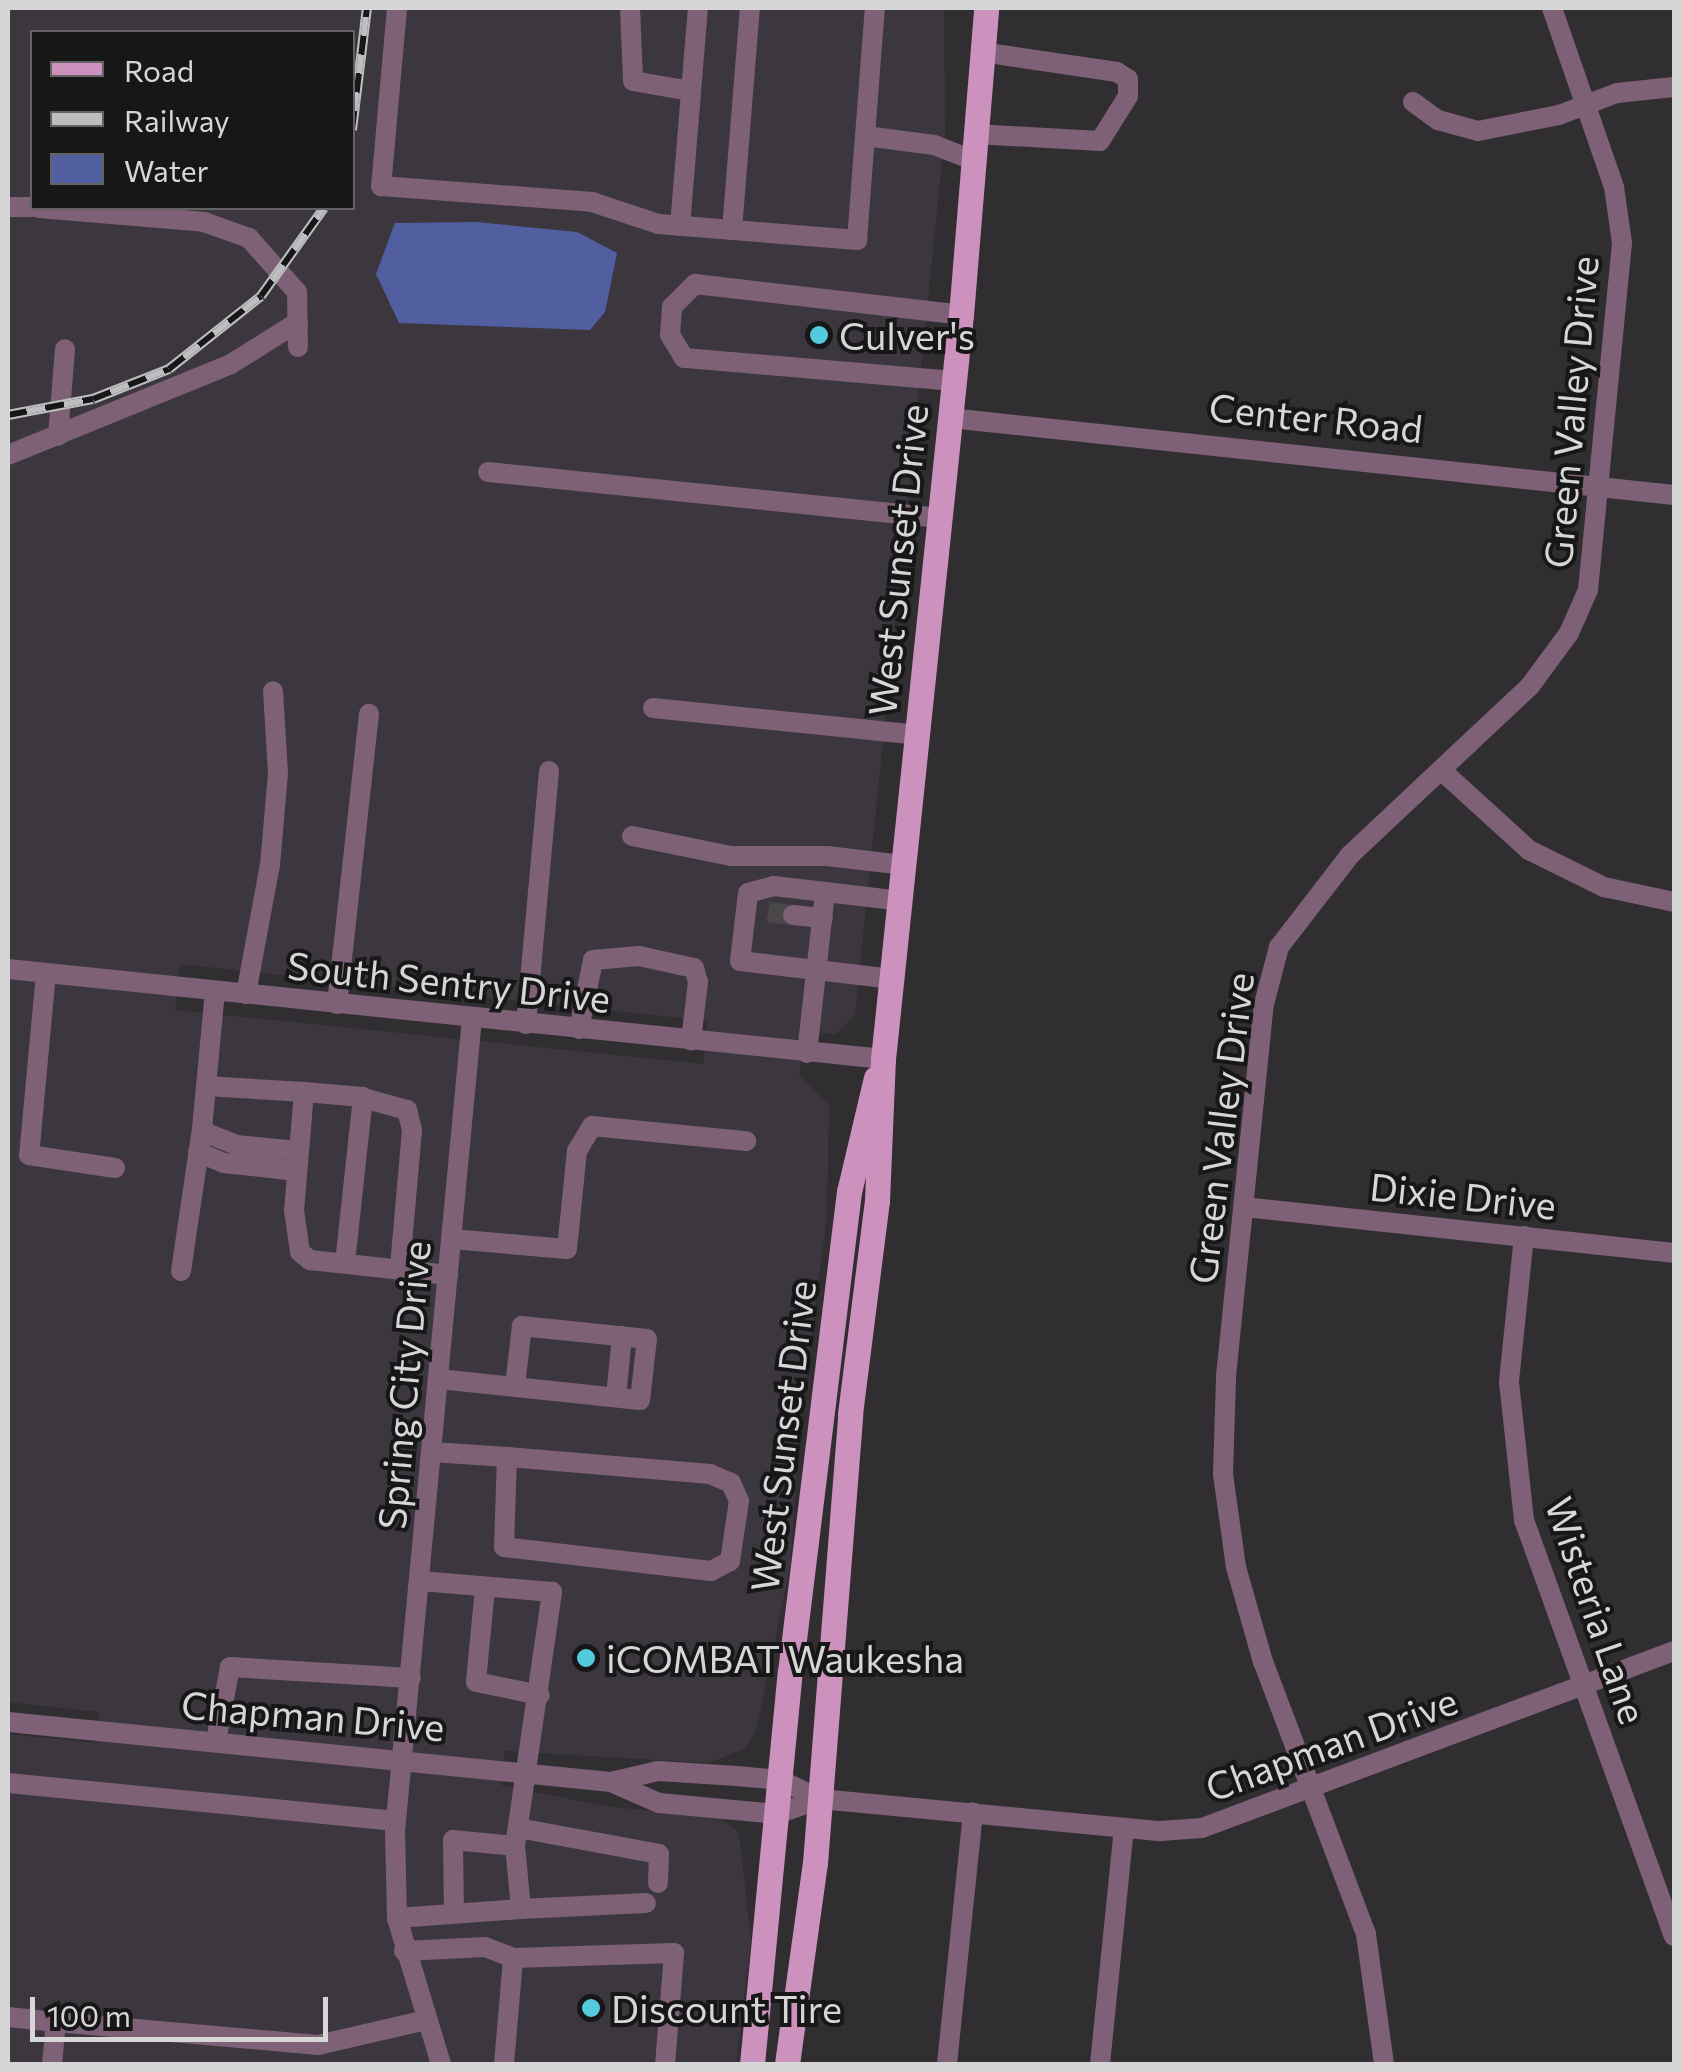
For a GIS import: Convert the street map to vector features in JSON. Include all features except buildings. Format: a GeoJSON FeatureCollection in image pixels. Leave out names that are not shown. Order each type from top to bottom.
{"type":"FeatureCollection","features":[{"type":"Feature","properties":{"kind":"main road","name":"West Sunset Drive"},"geometry":{"type":"LineString","coordinates":[[787,2064],[820,1799],[850,1414],[877,1201],[883,1060],[961,315],[986,8]]}},
{"type":"Feature","properties":{"kind":"main road","name":"West Sunset Drive"},"geometry":{"type":"LineString","coordinates":[[752,2064],[776,1814],[849,1192],[883,1060]]}},
{"type":"Feature","properties":{"kind":"street"},"geometry":{"type":"LineString","coordinates":[[397,8],[381,186],[592,202],[680,226],[856,240],[875,8]]}},
{"type":"Feature","properties":{"kind":"street"},"geometry":{"type":"LineString","coordinates":[[630,8],[632,81],[691,92]]}},
{"type":"Feature","properties":{"kind":"street"},"geometry":{"type":"LineString","coordinates":[[680,226],[698,8]]}},
{"type":"Feature","properties":{"kind":"street"},"geometry":{"type":"LineString","coordinates":[[732,230],[750,8]]}},
{"type":"Feature","properties":{"kind":"street","name":"Green Valley Drive"},"geometry":{"type":"LineString","coordinates":[[1384,2064],[1366,1934],[1249,1619],[1228,1524],[1223,1419],[1264,1004],[1279,947],[1320,887],[1530,686],[1570,633],[1588,590],[1622,242],[1614,187],[1552,8]]}},
{"type":"Feature","properties":{"kind":"street"},"geometry":{"type":"LineString","coordinates":[[865,136],[974,147],[1100,141],[1128,96],[1128,79],[1117,72],[982,52]]}},
{"type":"Feature","properties":{"kind":"street"},"geometry":{"type":"LineString","coordinates":[[1413,102],[1438,120],[1478,131],[1617,93],[1674,87]]}},
{"type":"Feature","properties":{"kind":"street"},"geometry":{"type":"LineString","coordinates":[[62,210],[232,230],[283,271],[297,292],[298,348]]}},
{"type":"Feature","properties":{"kind":"street"},"geometry":{"type":"LineString","coordinates":[[954,381],[684,358],[670,335],[672,307],[695,284],[961,315]]}},
{"type":"Feature","properties":{"kind":"street"},"geometry":{"type":"LineString","coordinates":[[8,455],[231,364],[298,322]]}},
{"type":"Feature","properties":{"kind":"street"},"geometry":{"type":"LineString","coordinates":[[58,436],[65,349]]}},
{"type":"Feature","properties":{"kind":"street","name":"Center Road"},"geometry":{"type":"LineString","coordinates":[[950,418],[1674,496]]}},
{"type":"Feature","properties":{"kind":"street"},"geometry":{"type":"LineString","coordinates":[[488,472],[938,518]]}},
{"type":"Feature","properties":{"kind":"street"},"geometry":{"type":"LineString","coordinates":[[246,994],[270,865],[278,774],[273,691]]}},
{"type":"Feature","properties":{"kind":"street"},"geometry":{"type":"LineString","coordinates":[[654,708],[917,735]]}},
{"type":"Feature","properties":{"kind":"street"},"geometry":{"type":"LineString","coordinates":[[337,1004],[368,714]]}},
{"type":"Feature","properties":{"kind":"street"},"geometry":{"type":"LineString","coordinates":[[1441,770],[1529,850],[1604,887],[1674,902]]}},
{"type":"Feature","properties":{"kind":"street"},"geometry":{"type":"LineString","coordinates":[[526,1024],[549,771]]}},
{"type":"Feature","properties":{"kind":"street"},"geometry":{"type":"LineString","coordinates":[[632,836],[731,856],[827,856],[904,865]]}},
{"type":"Feature","properties":{"kind":"street"},"geometry":{"type":"LineString","coordinates":[[893,979],[740,961],[748,894],[774,886],[900,901]]}},
{"type":"Feature","properties":{"kind":"street"},"geometry":{"type":"LineString","coordinates":[[806,1053],[825,892]]}},
{"type":"Feature","properties":{"kind":"street"},"geometry":{"type":"LineString","coordinates":[[746,910],[768,912]]}},
{"type":"Feature","properties":{"kind":"street"},"geometry":{"type":"LineString","coordinates":[[794,915],[823,918]]}},
{"type":"Feature","properties":{"kind":"street"},"geometry":{"type":"LineString","coordinates":[[579,1030],[593,960],[639,956],[694,968],[698,982],[691,1041]]}},
{"type":"Feature","properties":{"kind":"street","name":"South Sentry Drive"},"geometry":{"type":"LineString","coordinates":[[8,969],[883,1060]]}},
{"type":"Feature","properties":{"kind":"street"},"geometry":{"type":"LineString","coordinates":[[46,973],[29,1155],[115,1168]]}},
{"type":"Feature","properties":{"kind":"street"},"geometry":{"type":"LineString","coordinates":[[181,1271],[202,1128],[215,991]]}},
{"type":"Feature","properties":{"kind":"street","name":"Spring City Drive"},"geometry":{"type":"LineString","coordinates":[[441,2064],[397,1918],[396,1820],[472,1018]]}},
{"type":"Feature","properties":{"kind":"street"},"geometry":{"type":"LineString","coordinates":[[206,1086],[363,1098],[407,1110],[412,1130],[400,1268]]}},
{"type":"Feature","properties":{"kind":"street"},"geometry":{"type":"LineString","coordinates":[[304,1092],[298,1161],[300,1252],[310,1260],[448,1275]]}},
{"type":"Feature","properties":{"kind":"street"},"geometry":{"type":"LineString","coordinates":[[345,1263],[363,1098]]}},
{"type":"Feature","properties":{"kind":"street"},"geometry":{"type":"LineString","coordinates":[[452,1240],[567,1249],[576,1151],[592,1126],[746,1140]]}},
{"type":"Feature","properties":{"kind":"street"},"geometry":{"type":"LineString","coordinates":[[202,1128],[236,1145],[298,1161]]}},
{"type":"Feature","properties":{"kind":"street"},"geometry":{"type":"LineString","coordinates":[[198,1152],[224,1163],[298,1161]]}},
{"type":"Feature","properties":{"kind":"street","name":"Dixie Drive"},"geometry":{"type":"LineString","coordinates":[[1244,1207],[1674,1253]]}},
{"type":"Feature","properties":{"kind":"street","name":"Wisteria Lane"},"geometry":{"type":"LineString","coordinates":[[1524,1236],[1509,1382],[1514,1469],[1538,1564],[1674,1936]]}},
{"type":"Feature","properties":{"kind":"street"},"geometry":{"type":"LineString","coordinates":[[439,1378],[640,1400],[647,1339],[522,1326],[515,1386]]}},
{"type":"Feature","properties":{"kind":"street"},"geometry":{"type":"LineString","coordinates":[[432,1452],[507,1457],[710,1474],[731,1483],[739,1501],[730,1560],[712,1571],[504,1547],[507,1457]]}},
{"type":"Feature","properties":{"kind":"street"},"geometry":{"type":"LineString","coordinates":[[420,1581],[552,1592],[517,1837],[521,1908]]}},
{"type":"Feature","properties":{"kind":"street"},"geometry":{"type":"LineString","coordinates":[[485,1588],[476,1682],[540,1695]]}},
{"type":"Feature","properties":{"kind":"street","name":"Chapman Drive"},"geometry":{"type":"LineString","coordinates":[[611,1782],[658,1770],[780,1780],[820,1799],[1124,1828],[1202,1828],[1313,1790],[1674,1651]]}},
{"type":"Feature","properties":{"kind":"street"},"geometry":{"type":"LineString","coordinates":[[216,1741],[230,1667],[411,1678]]}},
{"type":"Feature","properties":{"kind":"street","name":"Chapman Drive"},"geometry":{"type":"LineString","coordinates":[[8,1722],[404,1758],[611,1782],[659,1803],[776,1814],[820,1799]]}},
{"type":"Feature","properties":{"kind":"street"},"geometry":{"type":"LineString","coordinates":[[8,1783],[396,1820]]}},
{"type":"Feature","properties":{"kind":"street"},"geometry":{"type":"LineString","coordinates":[[947,2064],[973,1812]]}},
{"type":"Feature","properties":{"kind":"street"},"geometry":{"type":"LineString","coordinates":[[1100,2064],[1124,1828]]}},
{"type":"Feature","properties":{"kind":"street"},"geometry":{"type":"LineString","coordinates":[[454,1914],[454,1840],[517,1837],[659,1854],[658,1884]]}},
{"type":"Feature","properties":{"kind":"street"},"geometry":{"type":"LineString","coordinates":[[397,1918],[646,1903]]}},
{"type":"Feature","properties":{"kind":"street"},"geometry":{"type":"LineString","coordinates":[[404,1951],[484,1947],[512,1958],[674,1954],[665,2064]]}},
{"type":"Feature","properties":{"kind":"street"},"geometry":{"type":"LineString","coordinates":[[504,2064],[512,1958]]}},
{"type":"Feature","properties":{"kind":"street"},"geometry":{"type":"LineString","coordinates":[[8,2017],[318,2045],[426,2020]]}},
{"type":"Feature","properties":{"kind":"street"},"geometry":{"type":"LineString","coordinates":[[52,2064],[56,2022]]}},
{"type":"Feature","properties":{"kind":"street"},"geometry":{"type":"LineString","coordinates":[[273,2064],[276,2041]]}},
{"type":"Feature","properties":{"kind":"shaded area"},"geometry":{"type":"Polygon","coordinates":[[[8,8],[944,8],[945,132],[855,1015],[836,1034],[806,1032],[799,1075],[829,1104],[827,1217],[801,1413],[790,1566],[756,1731],[744,1749],[709,1763],[505,1751],[501,1785],[604,1806],[720,1818],[739,1832],[751,1940],[736,2064],[8,2064],[8,1734],[95,1743],[99,1712],[8,1702],[8,8]],[[180,964],[175,1010],[703,1064],[708,1021],[180,964]]]}},
{"type":"Feature","properties":{"kind":"water"},"geometry":{"type":"Polygon","coordinates":[[[476,222],[577,232],[617,253],[605,312],[590,330],[399,323],[376,274],[395,223],[476,222]]]}},
{"type":"Feature","properties":{"kind":"tunnel"},"geometry":{"type":"LineString","coordinates":[[768,912],[793,915]]}},
{"type":"Feature","properties":{"kind":"railway"},"geometry":{"type":"LineString","coordinates":[[355,106],[367,8]]}},
{"type":"Feature","properties":{"kind":"railway"},"geometry":{"type":"LineString","coordinates":[[8,415],[93,399],[169,369],[261,296],[323,210]]}},
{"type":"Feature","properties":{"kind":"place","name":"Culver's"},"geometry":{"type":"Point","coordinates":[819,335]}},
{"type":"Feature","properties":{"kind":"place","name":"iCOMBAT Waukesha"},"geometry":{"type":"Point","coordinates":[586,1658]}},
{"type":"Feature","properties":{"kind":"place","name":"Discount Tire"},"geometry":{"type":"Point","coordinates":[591,2008]}}]}
